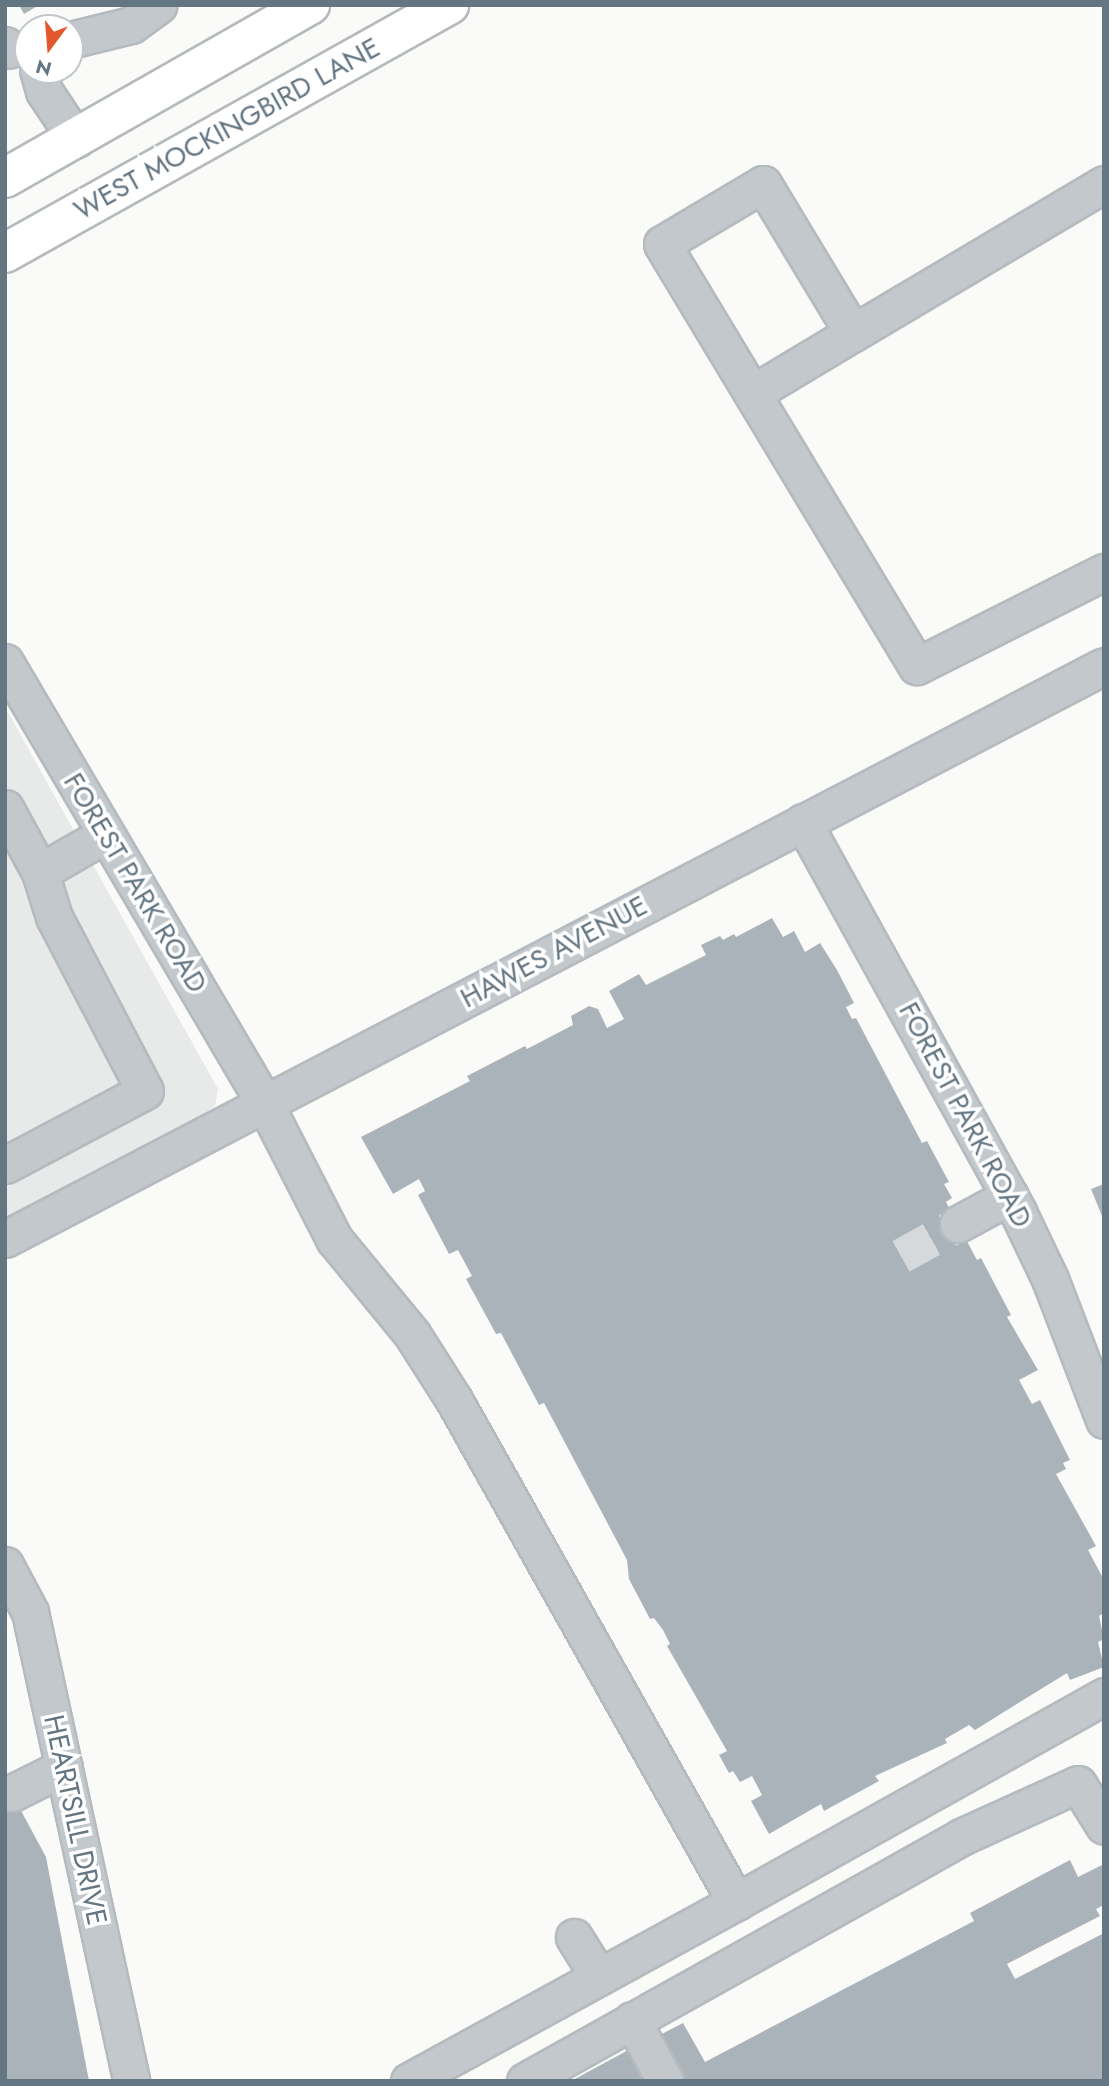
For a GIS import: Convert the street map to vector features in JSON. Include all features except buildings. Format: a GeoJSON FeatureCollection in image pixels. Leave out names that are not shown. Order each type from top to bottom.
{"type":"FeatureCollection","features":[{"type":"Feature","properties":{"kind":"main road"},"geometry":{"type":"LineString","coordinates":[[5,178],[310,5]]}},
{"type":"Feature","properties":{"kind":"main road","name":"WEST MOCKINGBIRD LANE"},"geometry":{"type":"LineString","coordinates":[[5,253],[449,5]]}},
{"type":"Feature","properties":{"kind":"street"},"geometry":{"type":"LineString","coordinates":[[84,37],[131,25],[159,5]]}},
{"type":"Feature","properties":{"kind":"street"},"geometry":{"type":"LineString","coordinates":[[42,84],[76,139]]}},
{"type":"Feature","properties":{"kind":"street"},"geometry":{"type":"LineString","coordinates":[[853,333],[763,184],[662,244],[917,666],[1104,572]]}},
{"type":"Feature","properties":{"kind":"street"},"geometry":{"type":"LineString","coordinates":[[753,393],[1104,184]]}},
{"type":"Feature","properties":{"kind":"street","name":"FOREST PARK ROAD"},"geometry":{"type":"LineString","coordinates":[[5,662],[265,1104],[334,1239],[412,1334],[461,1411],[736,1902]]}},
{"type":"Feature","properties":{"kind":"street","name":"HAWES AVENUE"},"geometry":{"type":"LineString","coordinates":[[5,1239],[1104,666]]}},
{"type":"Feature","properties":{"kind":"street"},"geometry":{"type":"LineString","coordinates":[[5,808],[40,872],[54,917],[145,1091],[5,1165]]}},
{"type":"Feature","properties":{"kind":"street","name":"FOREST PARK ROAD"},"geometry":{"type":"LineString","coordinates":[[803,822],[1010,1196],[1050,1279],[1104,1420]]}},
{"type":"Feature","properties":{"kind":"street"},"geometry":{"type":"LineString","coordinates":[[40,872],[106,834]]}},
{"type":"Feature","properties":{"kind":"street"},"geometry":{"type":"LineString","coordinates":[[958,1224],[1010,1196]]}},
{"type":"Feature","properties":{"kind":"street","name":"HEARTSILL DRIVE"},"geometry":{"type":"LineString","coordinates":[[5,1565],[30,1612],[131,2081]]}},
{"type":"Feature","properties":{"kind":"street"},"geometry":{"type":"LineString","coordinates":[[409,2081],[1104,1696]]}},
{"type":"Feature","properties":{"kind":"street"},"geometry":{"type":"LineString","coordinates":[[12,1793],[64,1767]]}},
{"type":"Feature","properties":{"kind":"street"},"geometry":{"type":"LineString","coordinates":[[525,2081],[961,1838],[1091,1780],[1104,1826]]}},
{"type":"Feature","properties":{"kind":"street"},"geometry":{"type":"LineString","coordinates":[[574,1937],[599,1977]]}},
{"type":"Feature","properties":{"kind":"street"},"geometry":{"type":"LineString","coordinates":[[632,2020],[665,2081]]}},
{"type":"Feature","properties":{"kind":"shaded area"},"geometry":{"type":"Polygon","coordinates":[[[5,707],[218,1089],[215,1106],[186,1126],[5,1219],[5,707]]]}},
{"type":"Feature","properties":{"kind":"tunnel"},"geometry":{"type":"LineString","coordinates":[[901,1256],[958,1224]]}}]}
